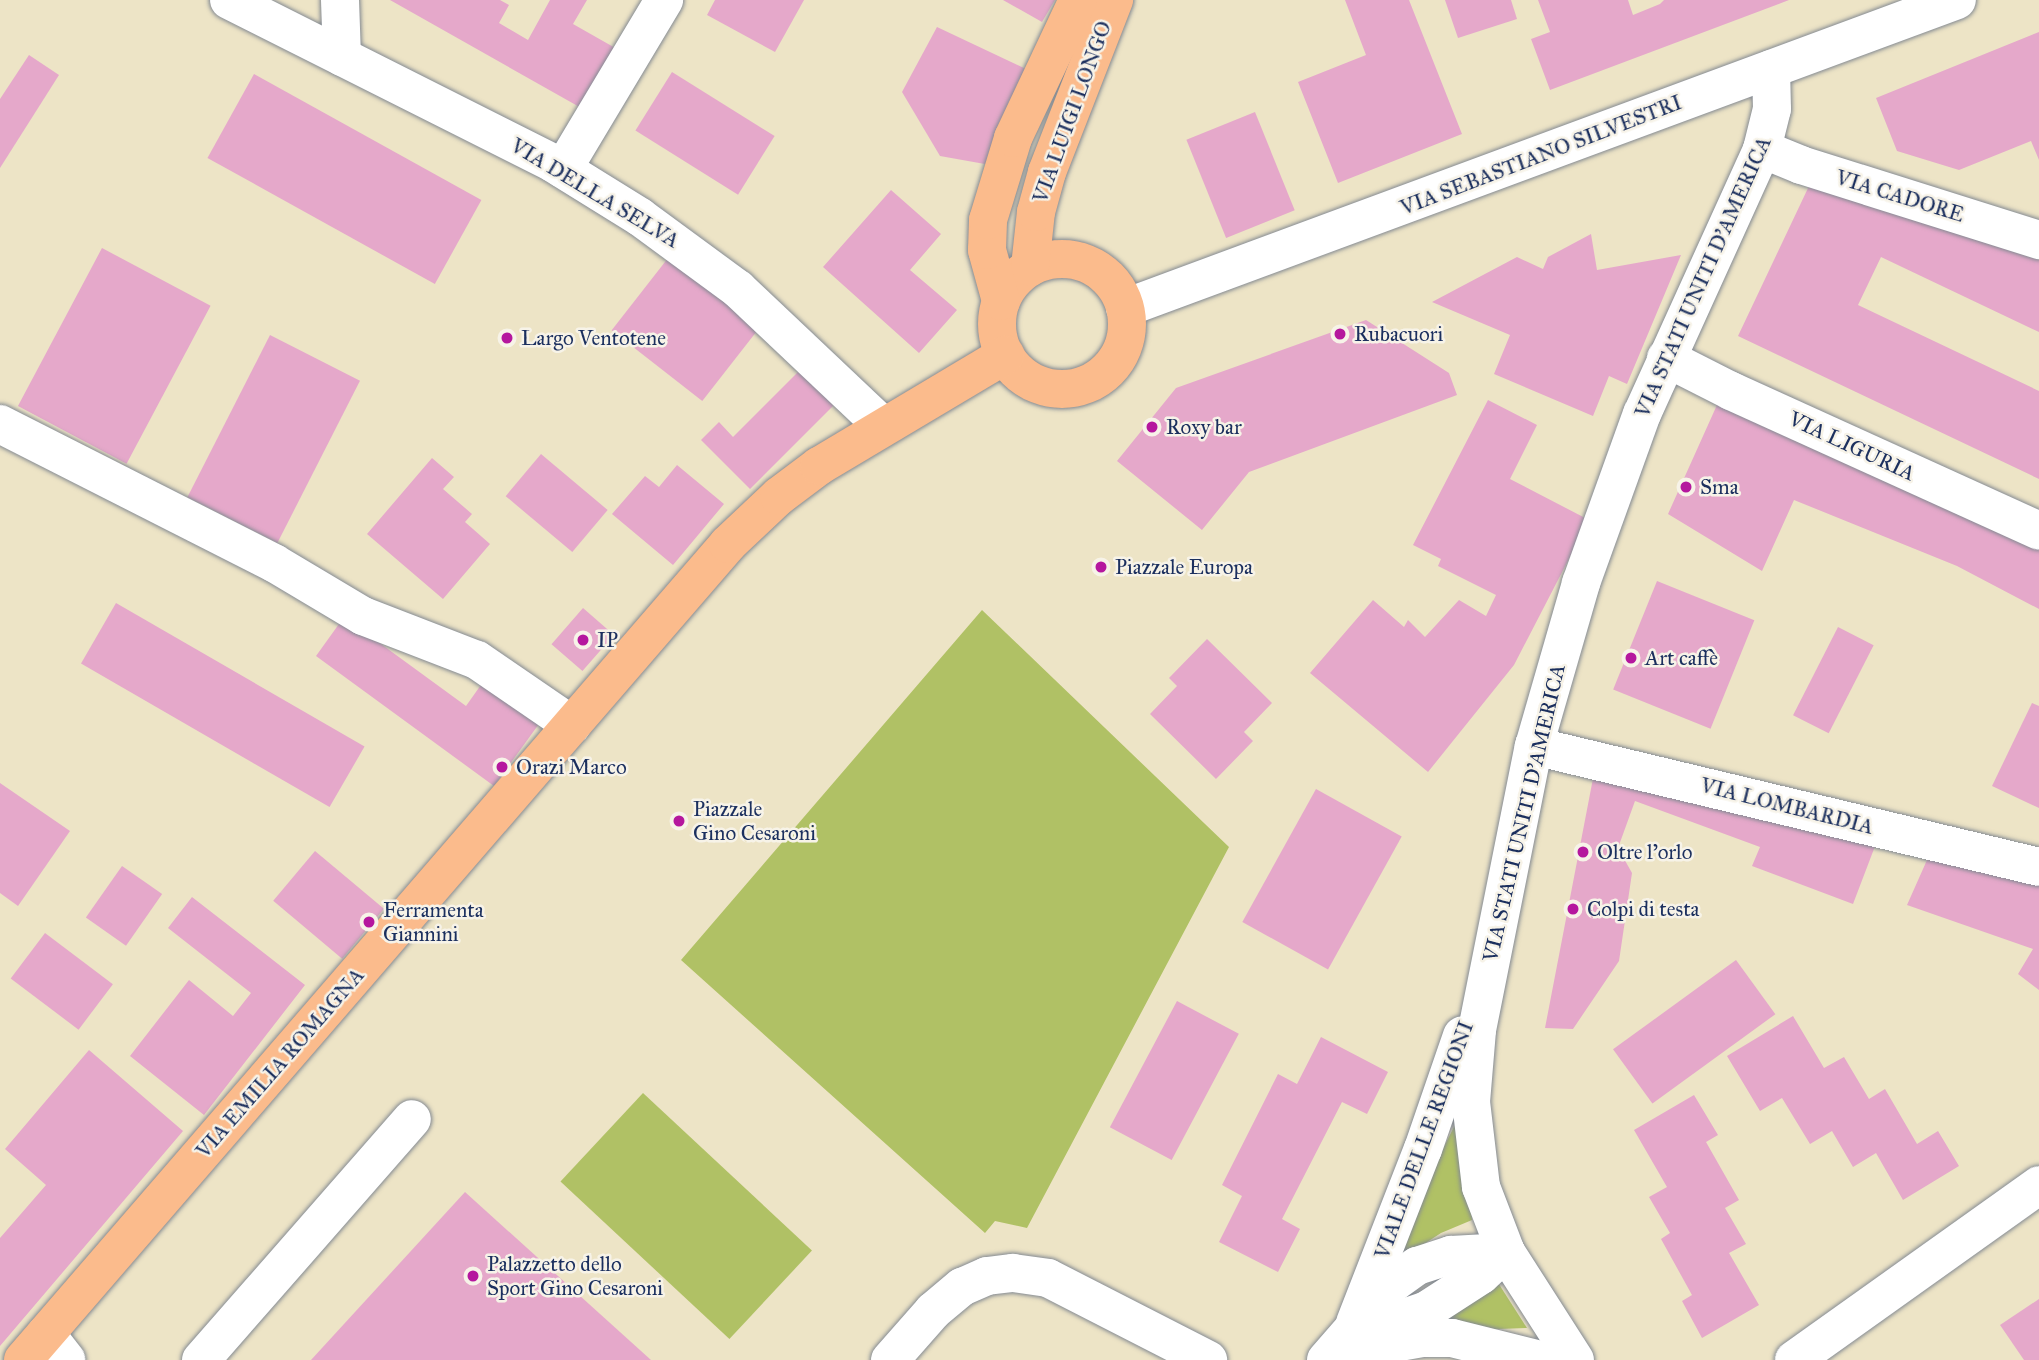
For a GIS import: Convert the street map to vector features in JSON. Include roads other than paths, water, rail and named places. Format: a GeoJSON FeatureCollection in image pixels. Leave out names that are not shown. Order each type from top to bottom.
{"type":"FeatureCollection","features":[{"type":"Feature","properties":{"kind":"main road","name":"VIA LUIGI LONGO"},"geometry":{"type":"LineString","coordinates":[[1001,301],[987,250],[988,220],[1013,138],[1078,0]]}},
{"type":"Feature","properties":{"kind":"main road","name":"VIA LUIGI LONGO"},"geometry":{"type":"LineString","coordinates":[[1030,267],[1036,212],[1050,162],[1114,0]]}},
{"type":"Feature","properties":{"kind":"main road"},"geometry":{"type":"LineString","coordinates":[[1068,259],[1088,264],[1104,274],[1117,290],[1125,308],[1127,329],[1122,349],[1111,367],[1095,380],[1065,388],[1035,383],[1018,371],[1005,355],[998,337],[997,319],[1001,301],[1008,288],[1030,267],[1048,260],[1068,259]]}},
{"type":"Feature","properties":{"kind":"main road","name":"VIA EMILIA ROMAGNA"},"geometry":{"type":"LineString","coordinates":[[45,1351],[572,725],[739,533],[808,474],[883,426],[1005,355]]}},
{"type":"Feature","properties":{"kind":"street","name":"VIA DELLA SELVA"},"geometry":{"type":"LineString","coordinates":[[229,0],[563,169],[708,264],[883,426]]}},
{"type":"Feature","properties":{"kind":"street"},"geometry":{"type":"LineString","coordinates":[[340,0],[342,57]]}},
{"type":"Feature","properties":{"kind":"street"},"geometry":{"type":"LineString","coordinates":[[563,169],[664,0]]}},
{"type":"Feature","properties":{"kind":"street","name":"VIA SEBASTIANO SILVESTRI"},"geometry":{"type":"LineString","coordinates":[[1125,308],[1957,0]]}},
{"type":"Feature","properties":{"kind":"street","name":"VIA STATI UNITI D'AMERICA"},"geometry":{"type":"LineString","coordinates":[[1575,1360],[1506,1252],[1495,1231],[1481,1188],[1473,1132],[1472,1076],[1490,955],[1534,746],[1593,548],[1666,358],[1762,149],[1772,109],[1771,69]]}},
{"type":"Feature","properties":{"kind":"street","name":"VIA CADORE"},"geometry":{"type":"LineString","coordinates":[[1762,149],[1801,165],[2039,240]]}},
{"type":"Feature","properties":{"kind":"street","name":"VIA LIGURIA"},"geometry":{"type":"LineString","coordinates":[[1666,358],[1731,391],[2039,531]]}},
{"type":"Feature","properties":{"kind":"street"},"geometry":{"type":"LineString","coordinates":[[0,425],[275,563],[363,616],[477,660],[572,725]]}},
{"type":"Feature","properties":{"kind":"street","name":"VIA LOMBARDIA"},"geometry":{"type":"LineString","coordinates":[[1534,746],[2039,867]]}},
{"type":"Feature","properties":{"kind":"street","name":"VIALE DELLE REGIONI"},"geometry":{"type":"LineString","coordinates":[[1326,1360],[1355,1323],[1423,1149],[1490,955]]}},
{"type":"Feature","properties":{"kind":"street"},"geometry":{"type":"LineString","coordinates":[[201,1360],[412,1119]]}},
{"type":"Feature","properties":{"kind":"street"},"geometry":{"type":"LineString","coordinates":[[1794,1360],[2039,1185]]}},
{"type":"Feature","properties":{"kind":"street"},"geometry":{"type":"LineString","coordinates":[[1355,1323],[1383,1322],[1427,1310],[1481,1275],[1506,1252]]}},
{"type":"Feature","properties":{"kind":"street"},"geometry":{"type":"LineString","coordinates":[[890,1360],[933,1311],[961,1287],[987,1276],[1013,1273],[1048,1278],[1208,1360]]}},
{"type":"Feature","properties":{"kind":"street"},"geometry":{"type":"LineString","coordinates":[[1342,1360],[1377,1346],[1422,1338],[1452,1338],[1539,1360]]}},
{"type":"Feature","properties":{"kind":"place","name":"Rubacuori"},"geometry":{"type":"Point","coordinates":[1340,334]}},
{"type":"Feature","properties":{"kind":"place","name":"Largo Ventotene"},"geometry":{"type":"Point","coordinates":[507,338]}},
{"type":"Feature","properties":{"kind":"place","name":"Roxy bar"},"geometry":{"type":"Point","coordinates":[1152,427]}},
{"type":"Feature","properties":{"kind":"place","name":"Sma"},"geometry":{"type":"Point","coordinates":[1686,487]}},
{"type":"Feature","properties":{"kind":"place","name":"Piazzale Europa"},"geometry":{"type":"Point","coordinates":[1101,567]}},
{"type":"Feature","properties":{"kind":"place","name":"IP"},"geometry":{"type":"Point","coordinates":[583,640]}},
{"type":"Feature","properties":{"kind":"place","name":"Art caffè"},"geometry":{"type":"Point","coordinates":[1631,658]}},
{"type":"Feature","properties":{"kind":"place","name":"Orazi Marco"},"geometry":{"type":"Point","coordinates":[502,767]}},
{"type":"Feature","properties":{"kind":"place","name":"Piazzale Gino Cesaroni"},"geometry":{"type":"Point","coordinates":[679,821]}},
{"type":"Feature","properties":{"kind":"place","name":"Oltre l'orlo"},"geometry":{"type":"Point","coordinates":[1583,852]}},
{"type":"Feature","properties":{"kind":"place","name":"Colpi di testa"},"geometry":{"type":"Point","coordinates":[1573,909]}},
{"type":"Feature","properties":{"kind":"place","name":"Ferramenta Giannini"},"geometry":{"type":"Point","coordinates":[369,922]}},
{"type":"Feature","properties":{"kind":"place","name":"Palazzetto dello Sport Gino Cesaroni"},"geometry":{"type":"Point","coordinates":[473,1276]}}]}
